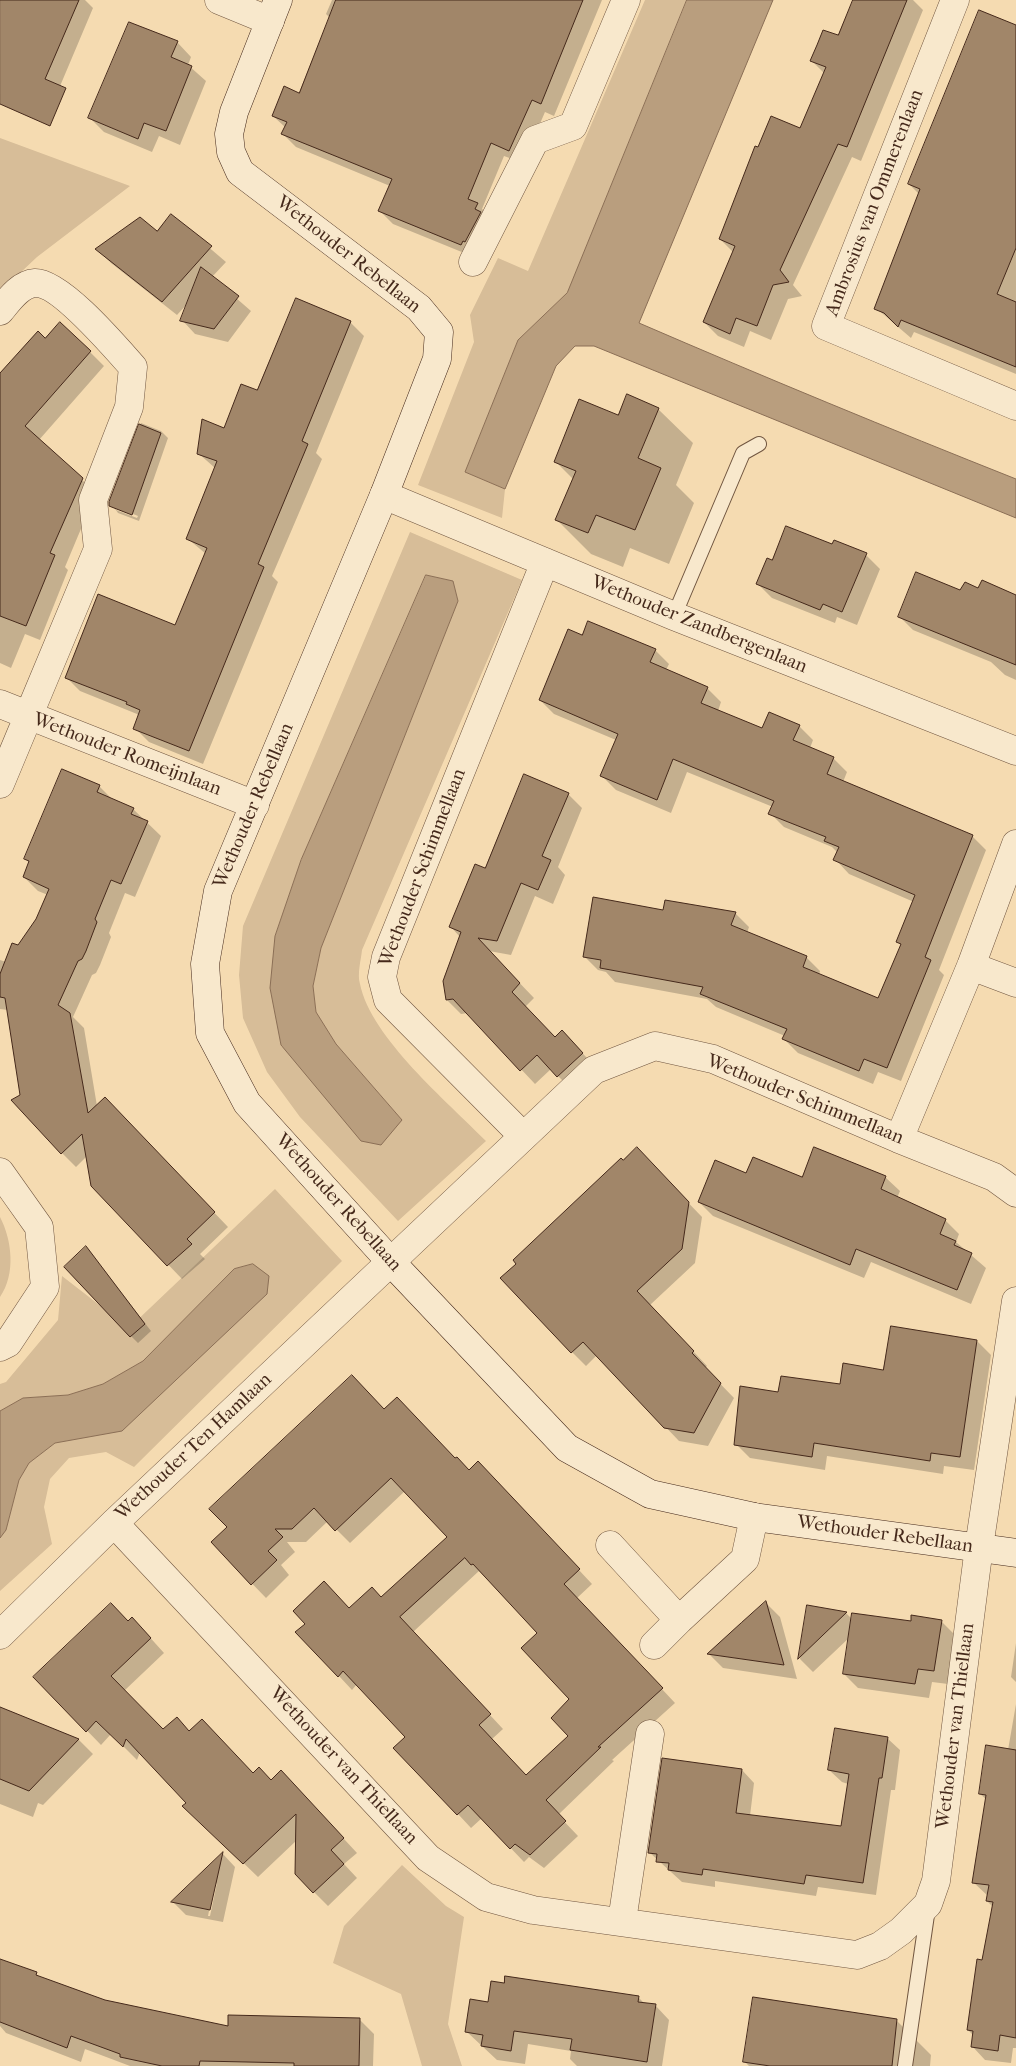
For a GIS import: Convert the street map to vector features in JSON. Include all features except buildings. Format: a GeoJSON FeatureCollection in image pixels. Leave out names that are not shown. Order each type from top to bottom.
{"type":"FeatureCollection","features":[{"type":"Feature","properties":{"kind":"street"},"geometry":{"type":"LineString","coordinates":[[219,0],[274,10]]}},
{"type":"Feature","properties":{"kind":"street"},"geometry":{"type":"LineString","coordinates":[[473,262],[535,140],[573,126],[626,0]]}},
{"type":"Feature","properties":{"kind":"street","name":"Ambrosius van Ommerenlaan"},"geometry":{"type":"LineString","coordinates":[[954,0],[826,326],[1016,406]]}},
{"type":"Feature","properties":{"kind":"street","name":"Wethouder Rebellaan"},"geometry":{"type":"LineString","coordinates":[[274,10],[234,112],[230,134],[231,152],[240,172],[419,308],[439,332],[437,359],[384,494],[218,891],[205,964],[210,1033],[247,1103],[390,1260],[567,1448],[650,1494],[754,1518],[1016,1553]]}},
{"type":"Feature","properties":{"kind":"street"},"geometry":{"type":"LineString","coordinates":[[0,311],[16,292],[34,283],[47,284],[91,321],[133,367],[129,407],[93,500],[98,549],[0,784]]}},
{"type":"Feature","properties":{"kind":"street","name":"Wethouder Zandbergenlaan"},"geometry":{"type":"LineString","coordinates":[[384,494],[674,616],[1016,752]]}},
{"type":"Feature","properties":{"kind":"street","name":"Wethouder Schimmellaan"},"geometry":{"type":"LineString","coordinates":[[522,1135],[388,1000],[382,977],[386,957],[545,562]]}},
{"type":"Feature","properties":{"kind":"street","name":"Wethouder Romeijnlaan"},"geometry":{"type":"LineString","coordinates":[[0,704],[255,805]]}},
{"type":"Feature","properties":{"kind":"street"},"geometry":{"type":"LineString","coordinates":[[899,1139],[971,966],[1016,844]]}},
{"type":"Feature","properties":{"kind":"street"},"geometry":{"type":"LineString","coordinates":[[971,966],[1016,983]]}},
{"type":"Feature","properties":{"kind":"street","name":"Wethouder Schimmellaan"},"geometry":{"type":"LineString","coordinates":[[390,1260],[522,1135],[594,1070],[655,1046],[713,1059],[899,1139],[994,1177],[1016,1193]]}},
{"type":"Feature","properties":{"kind":"street"},"geometry":{"type":"LineString","coordinates":[[0,1172],[39,1227],[45,1287],[8,1343],[0,1347]]}},
{"type":"Feature","properties":{"kind":"street","name":"Wethouder Ten Hamlaan"},"geometry":{"type":"LineString","coordinates":[[0,1635],[114,1523],[390,1260]]}},
{"type":"Feature","properties":{"kind":"street"},"geometry":{"type":"LineString","coordinates":[[979,1547],[1016,1301]]}},
{"type":"Feature","properties":{"kind":"street"},"geometry":{"type":"LineString","coordinates":[[654,1645],[745,1559],[754,1518]]}},
{"type":"Feature","properties":{"kind":"street","name":"Wethouder van Thiellaan"},"geometry":{"type":"LineString","coordinates":[[114,1523],[428,1858],[486,1897],[533,1910],[857,1954],[880,1946],[900,1930],[928,1904],[936,1881],[979,1547]]}},
{"type":"Feature","properties":{"kind":"street"},"geometry":{"type":"LineString","coordinates":[[610,1545],[679,1620]]}},
{"type":"Feature","properties":{"kind":"street"},"geometry":{"type":"LineString","coordinates":[[622,1921],[650,1734]]}},
{"type":"Feature","properties":{"kind":"lane"},"geometry":{"type":"LineString","coordinates":[[674,616],[742,453],[759,444]]}},
{"type":"Feature","properties":{"kind":"lane","name":"Wethouder van Thiellaan"},"geometry":{"type":"LineString","coordinates":[[905,2066],[928,1904]]}},
{"type":"Feature","properties":{"kind":"shaded area"},"geometry":{"type":"Polygon","coordinates":[[[645,0],[687,0],[567,293],[518,340],[465,472],[505,489],[502,518],[418,485],[474,342],[470,315],[498,258],[528,271],[645,0]]]}},
{"type":"Feature","properties":{"kind":"shaded area"},"geometry":{"type":"Polygon","coordinates":[[[687,0],[773,0],[639,323],[1016,479],[1016,518],[594,346],[575,346],[556,366],[505,489],[465,472],[518,340],[567,293],[687,0]]]}},
{"type":"Feature","properties":{"kind":"shaded area"},"geometry":{"type":"Polygon","coordinates":[[[0,138],[130,186],[37,257],[0,292],[0,138]]]}},
{"type":"Feature","properties":{"kind":"shaded area"},"geometry":{"type":"Polygon","coordinates":[[[410,532],[522,580],[362,950],[359,980],[367,1005],[379,1026],[413,1068],[486,1141],[398,1221],[300,1117],[267,1072],[243,1018],[239,975],[243,926],[410,532]],[[426,575],[301,860],[275,936],[281,1046],[402,1120],[336,1044],[316,1012],[313,986],[321,948],[458,601],[453,581],[426,575]]]}},
{"type":"Feature","properties":{"kind":"shaded area"},"geometry":{"type":"Polygon","coordinates":[[[426,575],[453,581],[458,601],[321,948],[313,986],[316,1012],[336,1044],[402,1120],[381,1145],[361,1141],[281,1045],[270,988],[275,936],[301,860],[426,575]]]}},
{"type":"Feature","properties":{"kind":"shaded area"},"geometry":{"type":"Polygon","coordinates":[[[275,1189],[342,1261],[134,1467],[106,1452],[69,1458],[50,1479],[44,1507],[52,1544],[0,1591],[0,1538],[6,1530],[19,1480],[29,1463],[55,1443],[85,1436],[234,1269],[143,1361],[103,1384],[68,1395],[23,1398],[0,1411],[0,1384],[6,1382],[58,1320],[62,1276],[129,1328],[275,1189]]]}},
{"type":"Feature","properties":{"kind":"shaded area"},"geometry":{"type":"Polygon","coordinates":[[[0,1217],[9,1246],[10,1268],[5,1288],[0,1297],[0,1217]]]}},
{"type":"Feature","properties":{"kind":"shaded area"},"geometry":{"type":"Polygon","coordinates":[[[253,1264],[269,1276],[267,1294],[122,1431],[55,1443],[29,1463],[19,1480],[6,1530],[0,1538],[0,1411],[23,1398],[68,1395],[103,1384],[143,1361],[234,1269],[253,1264]]]}},
{"type":"Feature","properties":{"kind":"shaded area"},"geometry":{"type":"Polygon","coordinates":[[[402,1865],[446,1906],[464,1917],[448,2024],[462,2066],[422,2066],[401,1994],[333,1963],[344,1926],[402,1865]]]}}]}
